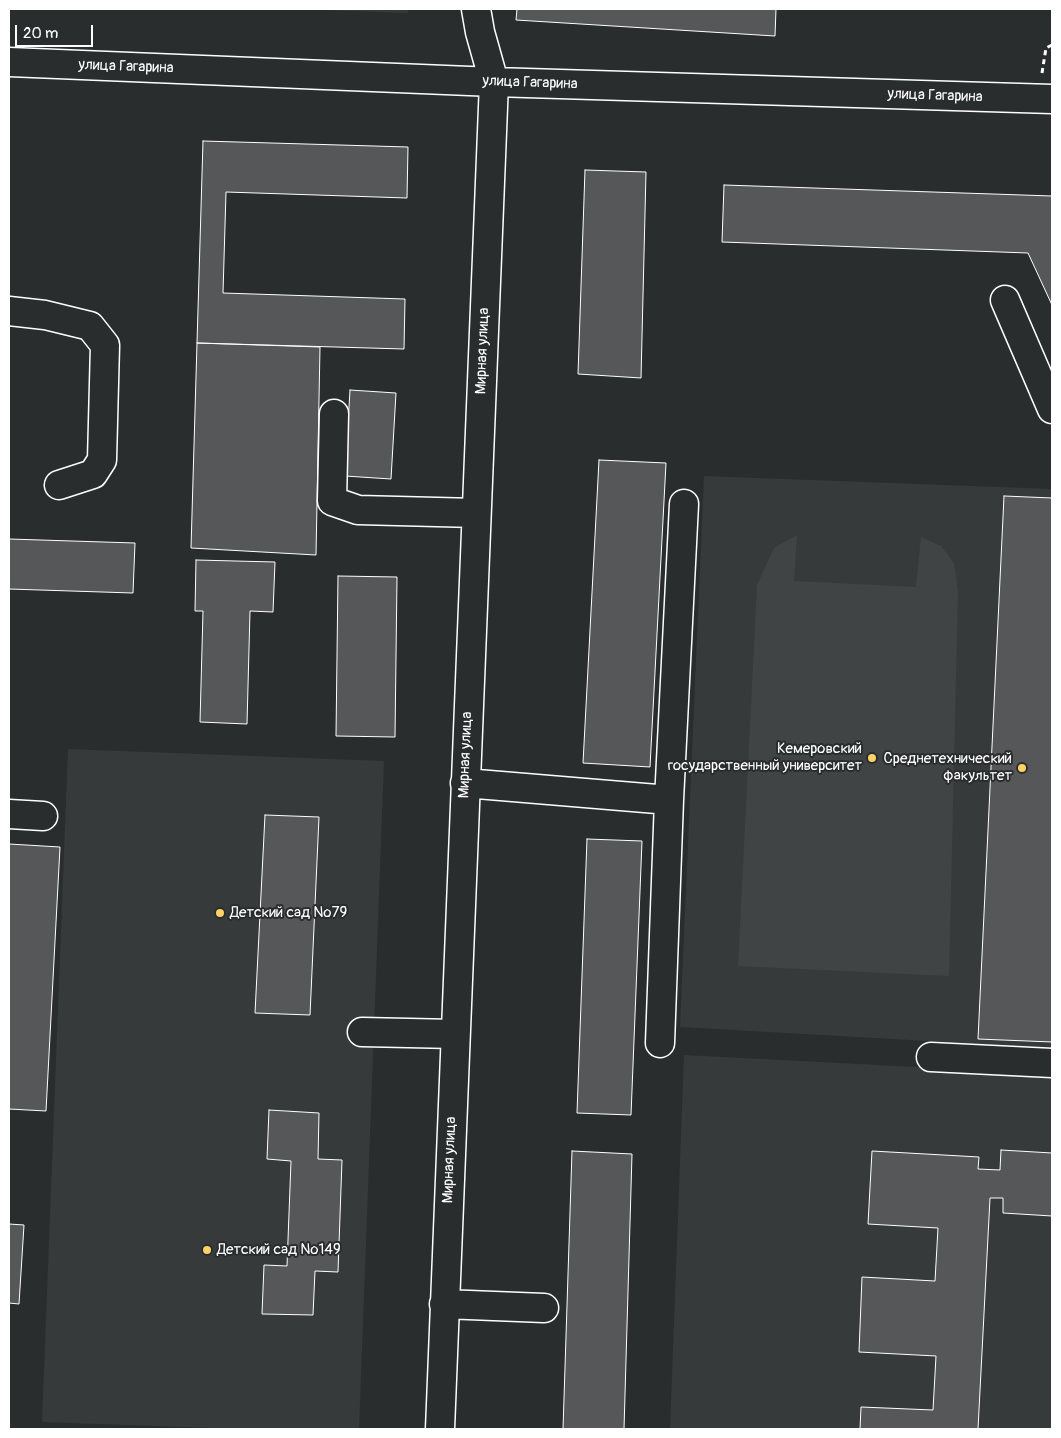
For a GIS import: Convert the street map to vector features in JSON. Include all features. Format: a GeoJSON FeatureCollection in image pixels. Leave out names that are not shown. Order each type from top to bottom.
{"type":"FeatureCollection","features":[{"type":"Feature","properties":{"kind":"street","name":"Мирная улица"},"geometry":{"type":"LineString","coordinates":[[440,1429],[494,82],[480,32],[476,9]]}},
{"type":"Feature","properties":{"kind":"street","name":"улица Гагарина"},"geometry":{"type":"LineString","coordinates":[[9,62],[494,82],[1052,99]]}},
{"type":"Feature","properties":{"kind":"street"},"geometry":{"type":"LineString","coordinates":[[1005,300],[1052,409]]}},
{"type":"Feature","properties":{"kind":"street"},"geometry":{"type":"LineString","coordinates":[[9,311],[45,316],[90,326],[105,344],[102,460],[93,474],[59,485]]}},
{"type":"Feature","properties":{"kind":"street"},"geometry":{"type":"LineString","coordinates":[[334,414],[332,502],[358,510],[476,513]]}},
{"type":"Feature","properties":{"kind":"street"},"geometry":{"type":"LineString","coordinates":[[660,1043],[668,800],[684,504]]}},
{"type":"Feature","properties":{"kind":"street"},"geometry":{"type":"LineString","coordinates":[[465,783],[668,800]]}},
{"type":"Feature","properties":{"kind":"street"},"geometry":{"type":"LineString","coordinates":[[9,814],[43,816]]}},
{"type":"Feature","properties":{"kind":"street"},"geometry":{"type":"LineString","coordinates":[[362,1032],[455,1034]]}},
{"type":"Feature","properties":{"kind":"street"},"geometry":{"type":"LineString","coordinates":[[930,1057],[1052,1063]]}},
{"type":"Feature","properties":{"kind":"street"},"geometry":{"type":"LineString","coordinates":[[444,1304],[544,1308]]}},
{"type":"Feature","properties":{"kind":"path"},"geometry":{"type":"LineString","coordinates":[[1042,73],[1046,48],[1052,46]]}},
{"type":"Feature","properties":{"kind":"shaded area"},"geometry":{"type":"Polygon","coordinates":[[[292,9],[408,9],[408,13],[292,9]]]}},
{"type":"Feature","properties":{"kind":"shaded area","name":"Кемеровский государственный университет"},"geometry":{"type":"Polygon","coordinates":[[[704,476],[1052,489],[1052,1048],[680,1027],[704,476]]]}},
{"type":"Feature","properties":{"kind":"shaded area"},"geometry":{"type":"Polygon","coordinates":[[[797,535],[794,581],[916,587],[921,537],[941,546],[954,563],[958,591],[949,976],[738,966],[757,585],[774,548],[797,535]]]}},
{"type":"Feature","properties":{"kind":"shaded area"},"geometry":{"type":"Polygon","coordinates":[[[68,749],[384,761],[359,1429],[239,1429],[42,1422],[68,749]]]}},
{"type":"Feature","properties":{"kind":"shaded area"},"geometry":{"type":"Polygon","coordinates":[[[684,1055],[1052,1074],[1052,1429],[670,1429],[684,1055]]]}},
{"type":"Feature","properties":{"kind":"building"},"geometry":{"type":"Polygon","coordinates":[[[517,9],[776,9],[775,36],[516,20],[517,9]]]}},
{"type":"Feature","properties":{"kind":"building"},"geometry":{"type":"Polygon","coordinates":[[[203,141],[408,147],[407,198],[226,192],[223,293],[405,299],[404,349],[197,343],[203,141]]]}},
{"type":"Feature","properties":{"kind":"building"},"geometry":{"type":"Polygon","coordinates":[[[585,170],[646,172],[641,378],[578,374],[585,170]]]}},
{"type":"Feature","properties":{"kind":"building"},"geometry":{"type":"Polygon","coordinates":[[[724,185],[1052,196],[1052,305],[1028,253],[722,242],[724,185]]]}},
{"type":"Feature","properties":{"kind":"building"},"geometry":{"type":"Polygon","coordinates":[[[197,343],[320,347],[316,555],[191,548],[197,343]]]}},
{"type":"Feature","properties":{"kind":"building"},"geometry":{"type":"Polygon","coordinates":[[[350,390],[396,393],[391,479],[345,476],[350,390]]]}},
{"type":"Feature","properties":{"kind":"building"},"geometry":{"type":"Polygon","coordinates":[[[599,460],[666,463],[650,767],[583,763],[599,460]]]}},
{"type":"Feature","properties":{"kind":"building","name":"Среднетехнический факультет"},"geometry":{"type":"Polygon","coordinates":[[[1004,496],[1052,498],[1052,1042],[978,1039],[1004,496]]]}},
{"type":"Feature","properties":{"kind":"building"},"geometry":{"type":"Polygon","coordinates":[[[9,539],[135,543],[133,593],[9,589],[9,539]]]}},
{"type":"Feature","properties":{"kind":"building"},"geometry":{"type":"Polygon","coordinates":[[[196,560],[275,562],[273,612],[250,611],[247,724],[200,722],[203,611],[195,611],[196,560]]]}},
{"type":"Feature","properties":{"kind":"building"},"geometry":{"type":"Polygon","coordinates":[[[338,576],[397,577],[395,737],[336,736],[338,576]]]}},
{"type":"Feature","properties":{"kind":"building"},"geometry":{"type":"Polygon","coordinates":[[[265,815],[319,817],[310,1015],[255,1013],[265,815]]]}},
{"type":"Feature","properties":{"kind":"building"},"geometry":{"type":"Polygon","coordinates":[[[587,839],[642,841],[631,1115],[577,1113],[587,839]]]}},
{"type":"Feature","properties":{"kind":"building"},"geometry":{"type":"Polygon","coordinates":[[[9,844],[60,847],[46,1111],[9,1109],[9,844]]]}},
{"type":"Feature","properties":{"kind":"building"},"geometry":{"type":"Polygon","coordinates":[[[269,1110],[319,1113],[318,1159],[342,1160],[338,1272],[315,1271],[313,1315],[262,1314],[264,1265],[287,1266],[291,1161],[267,1159],[269,1110]]]}},
{"type":"Feature","properties":{"kind":"building"},"geometry":{"type":"Polygon","coordinates":[[[1001,1150],[1052,1153],[1052,1216],[1003,1213],[1003,1198],[990,1198],[978,1429],[860,1429],[861,1407],[933,1410],[936,1356],[859,1352],[862,1277],[935,1281],[938,1228],[868,1224],[872,1151],[979,1157],[978,1169],[1000,1170],[1001,1150]]]}},
{"type":"Feature","properties":{"kind":"building"},"geometry":{"type":"Polygon","coordinates":[[[572,1151],[632,1154],[624,1429],[563,1429],[572,1151]]]}},
{"type":"Feature","properties":{"kind":"building"},"geometry":{"type":"Polygon","coordinates":[[[9,1224],[24,1225],[19,1304],[9,1303],[9,1224]]]}},
{"type":"Feature","properties":{"kind":"place","name":"Кемеровский государственный университет"},"geometry":{"type":"Point","coordinates":[872,758]}},
{"type":"Feature","properties":{"kind":"place","name":"Среднетехнический факультет"},"geometry":{"type":"Point","coordinates":[1022,768]}},
{"type":"Feature","properties":{"kind":"place","name":"Детский сад №79"},"geometry":{"type":"Point","coordinates":[220,913]}},
{"type":"Feature","properties":{"kind":"place","name":"Детский сад №149"},"geometry":{"type":"Point","coordinates":[207,1250]}}]}
